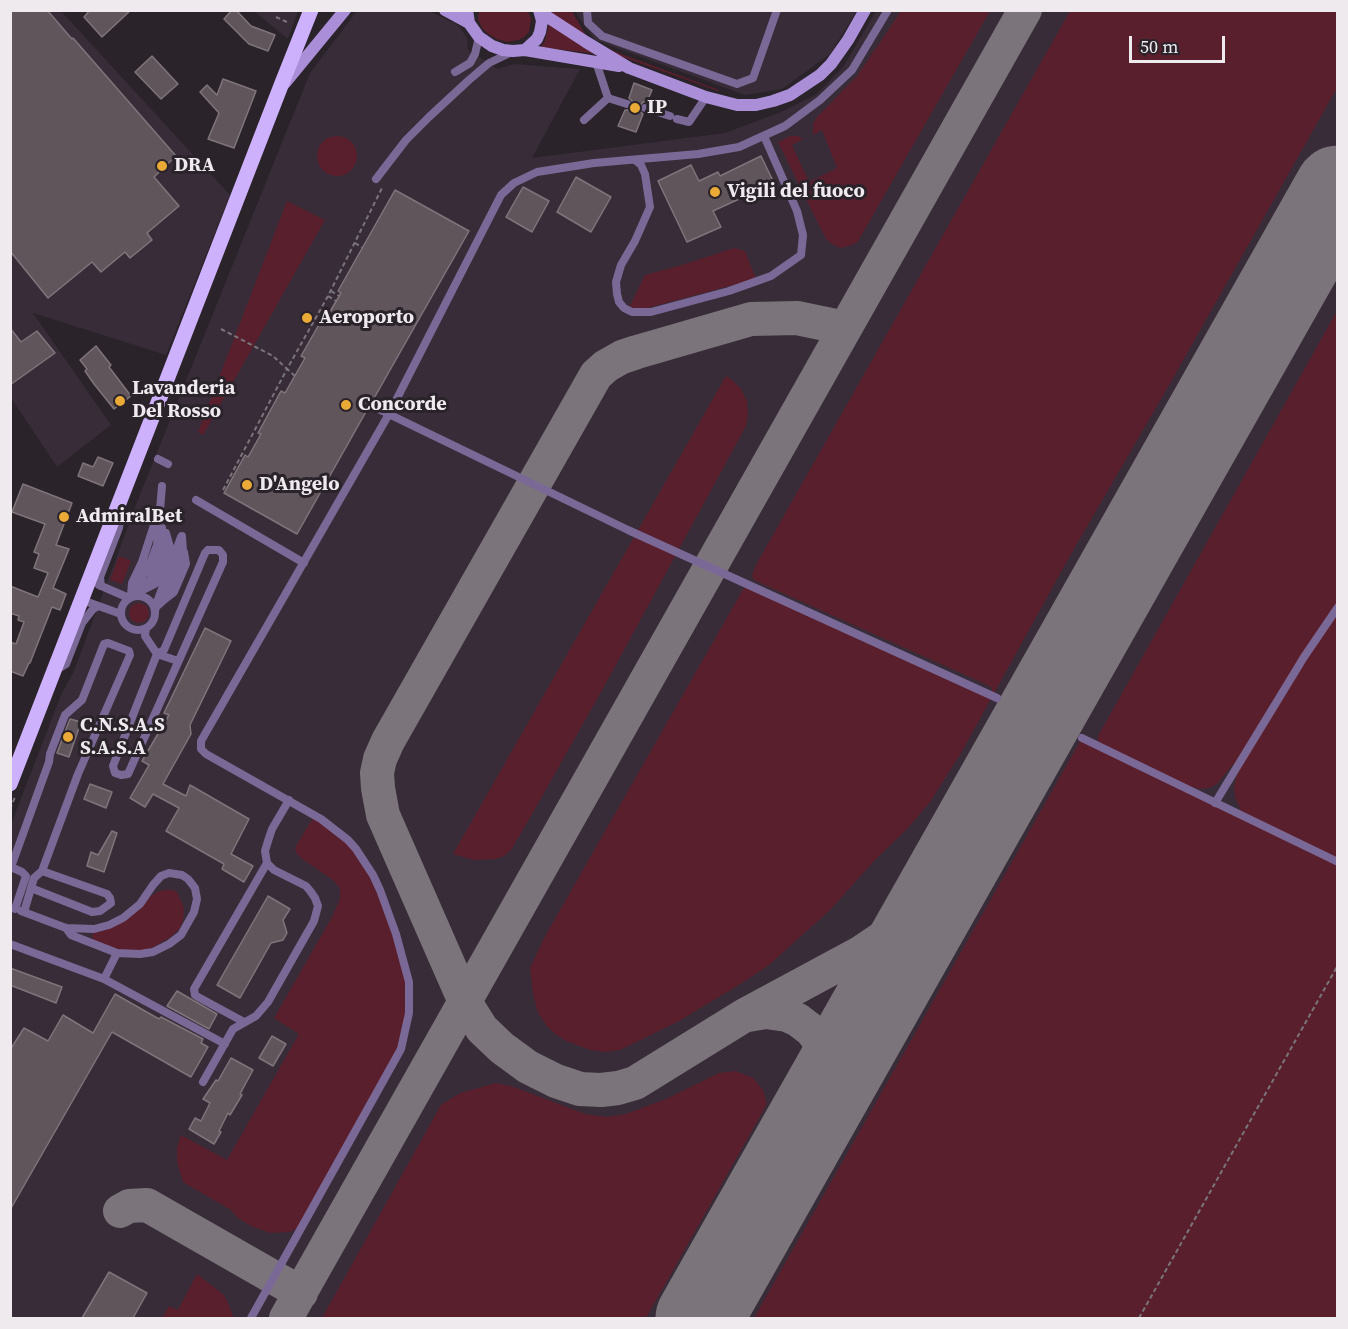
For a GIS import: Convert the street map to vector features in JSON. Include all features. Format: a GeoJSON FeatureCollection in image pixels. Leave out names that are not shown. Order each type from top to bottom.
{"type":"FeatureCollection","features":[{"type":"Feature","properties":{"kind":"main road"},"geometry":{"type":"LineString","coordinates":[[10,784],[82,600],[95,584],[123,493],[311,10]]}},
{"type":"Feature","properties":{"kind":"street"},"geometry":{"type":"LineString","coordinates":[[279,91],[345,10]]}},
{"type":"Feature","properties":{"kind":"street"},"geometry":{"type":"LineString","coordinates":[[445,10],[468,17],[479,37],[503,50],[629,68],[706,97],[737,105],[756,105],[773,101],[813,80],[831,64],[865,10]]}},
{"type":"Feature","properties":{"kind":"street"},"geometry":{"type":"LineString","coordinates":[[540,11],[629,68]]}},
{"type":"Feature","properties":{"kind":"street"},"geometry":{"type":"LineString","coordinates":[[519,51],[537,39],[542,21],[540,11]]}},
{"type":"Feature","properties":{"kind":"lane"},"geometry":{"type":"LineString","coordinates":[[587,10],[588,23],[602,36],[737,84],[753,78],[777,10]]}},
{"type":"Feature","properties":{"kind":"lane"},"geometry":{"type":"LineString","coordinates":[[251,1318],[401,1048],[409,1013],[409,982],[396,934],[373,875],[356,849],[321,819],[206,754],[201,749],[201,741],[389,414],[501,195],[514,183],[537,172],[594,163],[698,154],[739,147],[785,126],[812,106],[852,70],[888,10]]}},
{"type":"Feature","properties":{"kind":"lane"},"geometry":{"type":"LineString","coordinates":[[455,72],[470,63],[479,37]]}},
{"type":"Feature","properties":{"kind":"lane"},"geometry":{"type":"LineString","coordinates":[[376,179],[406,140],[469,80],[489,63],[519,51]]}},
{"type":"Feature","properties":{"kind":"lane"},"geometry":{"type":"LineString","coordinates":[[596,62],[608,98]]}},
{"type":"Feature","properties":{"kind":"lane"},"geometry":{"type":"LineString","coordinates":[[645,108],[689,122],[706,97]]}},
{"type":"Feature","properties":{"kind":"lane"},"geometry":{"type":"LineString","coordinates":[[608,98],[627,104]]}},
{"type":"Feature","properties":{"kind":"lane"},"geometry":{"type":"LineString","coordinates":[[584,120],[608,98]]}},
{"type":"Feature","properties":{"kind":"lane"},"geometry":{"type":"LineString","coordinates":[[635,160],[641,165],[645,174],[650,207],[639,234],[621,265],[616,282],[617,294],[624,308],[632,312],[651,312],[729,291],[771,276],[801,255],[803,236],[797,210],[764,136]]}},
{"type":"Feature","properties":{"kind":"lane"},"geometry":{"type":"LineString","coordinates":[[370,405],[638,534],[997,698]]}},
{"type":"Feature","properties":{"kind":"lane"},"geometry":{"type":"LineString","coordinates":[[158,459],[168,464]]}},
{"type":"Feature","properties":{"kind":"lane"},"geometry":{"type":"LineString","coordinates":[[156,609],[164,600],[183,551],[182,536],[156,609],[153,621],[146,628],[137,630],[124,623],[121,614],[123,605],[143,590],[151,579],[164,547],[160,509],[162,486]]}},
{"type":"Feature","properties":{"kind":"lane"},"geometry":{"type":"LineString","coordinates":[[196,500],[304,563]]}},
{"type":"Feature","properties":{"kind":"lane"},"geometry":{"type":"LineString","coordinates":[[130,598],[132,583],[142,562],[160,509]]}},
{"type":"Feature","properties":{"kind":"lane"},"geometry":{"type":"LineString","coordinates":[[208,550],[219,550],[223,555],[223,562],[128,774],[121,775],[115,773],[113,766],[157,654],[164,650],[205,553],[208,550]]}},
{"type":"Feature","properties":{"kind":"lane"},"geometry":{"type":"LineString","coordinates":[[95,584],[130,598],[136,596],[147,598],[156,609]]}},
{"type":"Feature","properties":{"kind":"lane"},"geometry":{"type":"LineString","coordinates":[[82,600],[121,614]]}},
{"type":"Feature","properties":{"kind":"lane"},"geometry":{"type":"LineString","coordinates":[[55,671],[66,664],[82,623],[98,606]]}},
{"type":"Feature","properties":{"kind":"lane"},"geometry":{"type":"LineString","coordinates":[[1215,803],[1304,657],[1338,607]]}},
{"type":"Feature","properties":{"kind":"lane"},"geometry":{"type":"LineString","coordinates":[[146,628],[146,636],[157,654],[178,661]]}},
{"type":"Feature","properties":{"kind":"lane"},"geometry":{"type":"LineString","coordinates":[[108,643],[129,651],[130,655],[78,774],[42,871],[34,878],[31,888],[15,911],[26,876],[11,867],[64,715],[82,700],[104,644],[108,643]]}},
{"type":"Feature","properties":{"kind":"lane"},"geometry":{"type":"LineString","coordinates":[[1082,738],[1338,862]]}},
{"type":"Feature","properties":{"kind":"lane"},"geometry":{"type":"LineString","coordinates":[[203,1082],[233,1029],[255,1016],[268,1002],[314,921],[318,906],[306,886],[274,870],[267,863],[265,852],[267,840],[288,800]]}},
{"type":"Feature","properties":{"kind":"lane"},"geometry":{"type":"LineString","coordinates":[[244,1022],[198,997],[194,989],[267,863]]}},
{"type":"Feature","properties":{"kind":"lane"},"geometry":{"type":"LineString","coordinates":[[31,888],[92,912],[100,911],[111,903],[106,894],[42,871]]}},
{"type":"Feature","properties":{"kind":"lane"},"geometry":{"type":"LineString","coordinates":[[15,911],[66,928],[94,928],[109,925],[123,918],[140,904],[161,876],[175,873],[188,879],[195,888],[197,899],[194,912],[181,935],[170,944],[153,952],[117,953],[71,935],[66,928]]}},
{"type":"Feature","properties":{"kind":"lane"},"geometry":{"type":"LineString","coordinates":[[10,944],[104,979],[225,1044]]}},
{"type":"Feature","properties":{"kind":"lane"},"geometry":{"type":"LineString","coordinates":[[104,979],[117,953]]}},
{"type":"Feature","properties":{"kind":"path"},"geometry":{"type":"LineString","coordinates":[[276,17],[290,24]]}},
{"type":"Feature","properties":{"kind":"path"},"geometry":{"type":"LineString","coordinates":[[223,490],[331,291],[385,181]]}},
{"type":"Feature","properties":{"kind":"path"},"geometry":{"type":"LineString","coordinates":[[355,243],[363,248]]}},
{"type":"Feature","properties":{"kind":"path"},"geometry":{"type":"LineString","coordinates":[[331,291],[339,296]]}},
{"type":"Feature","properties":{"kind":"path"},"geometry":{"type":"LineString","coordinates":[[328,296],[336,301]]}},
{"type":"Feature","properties":{"kind":"path"},"geometry":{"type":"LineString","coordinates":[[221,329],[273,356],[295,376]]}},
{"type":"Feature","properties":{"kind":"path"},"geometry":{"type":"LineString","coordinates":[[247,446],[252,448]]}},
{"type":"Feature","properties":{"kind":"path"},"geometry":{"type":"LineString","coordinates":[[244,451],[249,454]]}},
{"type":"Feature","properties":{"kind":"path"},"geometry":{"type":"LineString","coordinates":[[1139,1318],[1338,965]]}},
{"type":"Feature","properties":{"kind":"shaded area"},"geometry":{"type":"Polygon","coordinates":[[[479,10],[528,11],[531,19],[529,32],[518,40],[507,42],[497,39],[482,28],[478,19],[479,10]]]}},
{"type":"Feature","properties":{"kind":"shaded area"},"geometry":{"type":"Polygon","coordinates":[[[10,11],[61,11],[230,195],[166,355],[33,313],[111,425],[57,467],[11,398],[10,11]]]}},
{"type":"Feature","properties":{"kind":"shaded area"},"geometry":{"type":"Polygon","coordinates":[[[254,11],[298,11],[288,39],[254,11]]]}},
{"type":"Feature","properties":{"kind":"shaded area"},"geometry":{"type":"Polygon","coordinates":[[[357,11],[429,11],[458,25],[467,38],[468,50],[498,69],[513,64],[580,69],[532,158],[725,133],[781,112],[817,94],[843,67],[876,11],[1337,11],[1337,1318],[11,1318],[10,827],[61,695],[74,671],[137,502],[310,73],[357,11]]]}},
{"type":"Feature","properties":{"kind":"shaded area"},"geometry":{"type":"Polygon","coordinates":[[[543,11],[572,11],[585,34],[596,44],[719,90],[606,51],[543,11]]]}},
{"type":"Feature","properties":{"kind":"shaded area"},"geometry":{"type":"Polygon","coordinates":[[[576,11],[857,11],[830,54],[782,89],[745,95],[595,40],[576,11]]]}},
{"type":"Feature","properties":{"kind":"shaded area"},"geometry":{"type":"Polygon","coordinates":[[[901,11],[990,11],[857,243],[842,248],[838,247],[826,239],[778,142],[790,136],[803,139],[792,145],[809,182],[837,168],[822,130],[813,135],[813,124],[816,118],[857,76],[901,11]]]}},
{"type":"Feature","properties":{"kind":"shaded area"},"geometry":{"type":"Polygon","coordinates":[[[1070,11],[1337,11],[1337,88],[1071,554],[961,753],[930,802],[830,910],[769,965],[742,983],[679,1021],[620,1050],[605,1052],[590,1050],[566,1041],[546,1025],[538,1013],[530,968],[543,940],[745,586],[992,692],[992,688],[985,684],[758,582],[753,579],[752,575],[1070,11]]]}},
{"type":"Feature","properties":{"kind":"shaded area"},"geometry":{"type":"Polygon","coordinates":[[[549,24],[598,54],[541,47],[545,41],[549,24]]]}},
{"type":"Feature","properties":{"kind":"shaded area"},"geometry":{"type":"Polygon","coordinates":[[[337,136],[351,142],[357,156],[351,170],[337,176],[323,170],[317,156],[323,142],[337,136]]]}},
{"type":"Feature","properties":{"kind":"shaded area"},"geometry":{"type":"Polygon","coordinates":[[[287,201],[325,220],[203,435],[198,432],[287,201]]]}},
{"type":"Feature","properties":{"kind":"shaded area"},"geometry":{"type":"Polygon","coordinates":[[[734,248],[745,251],[756,279],[647,308],[636,309],[630,306],[645,275],[734,248]]]}},
{"type":"Feature","properties":{"kind":"shaded area"},"geometry":{"type":"Polygon","coordinates":[[[1337,311],[1337,1318],[754,1318],[1082,738],[1244,817],[1235,797],[1234,787],[1240,768],[1233,764],[1217,784],[1199,789],[1103,745],[1098,741],[1098,736],[1337,311]]]}},
{"type":"Feature","properties":{"kind":"shaded area"},"geometry":{"type":"Polygon","coordinates":[[[726,376],[741,389],[747,401],[746,426],[535,809],[511,850],[504,856],[496,859],[474,860],[453,854],[726,376]]]}},
{"type":"Feature","properties":{"kind":"shaded area"},"geometry":{"type":"Polygon","coordinates":[[[119,556],[131,561],[122,584],[110,580],[119,556]]]}},
{"type":"Feature","properties":{"kind":"shaded area"},"geometry":{"type":"Polygon","coordinates":[[[139,603],[146,606],[149,613],[146,620],[139,623],[132,620],[129,613],[132,606],[139,603]]]}},
{"type":"Feature","properties":{"kind":"shaded area"},"geometry":{"type":"Polygon","coordinates":[[[314,816],[358,854],[382,898],[407,982],[406,1011],[400,1050],[298,1228],[290,1232],[270,1233],[251,1226],[238,1218],[231,1210],[183,1182],[177,1162],[177,1147],[181,1135],[227,1160],[299,1034],[274,1018],[340,899],[340,888],[333,880],[301,858],[295,848],[314,816]]]}},
{"type":"Feature","properties":{"kind":"shaded area"},"geometry":{"type":"Polygon","coordinates":[[[164,890],[177,892],[184,909],[180,928],[171,937],[148,950],[139,951],[117,949],[94,941],[92,936],[94,932],[133,914],[150,897],[164,890]]]}},
{"type":"Feature","properties":{"kind":"shaded area"},"geometry":{"type":"Polygon","coordinates":[[[736,1071],[753,1078],[763,1090],[767,1104],[646,1318],[322,1318],[441,1105],[460,1093],[496,1083],[514,1087],[585,1114],[607,1117],[626,1114],[666,1099],[719,1073],[736,1071]]]}},
{"type":"Feature","properties":{"kind":"shaded area"},"geometry":{"type":"Polygon","coordinates":[[[197,1274],[224,1295],[234,1318],[162,1318],[169,1306],[178,1310],[197,1274]]]}},
{"type":"Feature","properties":{"kind":"building"},"geometry":{"type":"Polygon","coordinates":[[[10,10],[47,10],[176,156],[154,177],[179,206],[147,233],[152,240],[130,258],[125,252],[101,272],[92,262],[48,298],[10,251],[10,10]]]}},
{"type":"Feature","properties":{"kind":"building"},"geometry":{"type":"Polygon","coordinates":[[[90,10],[131,10],[102,37],[84,17],[90,10]]]}},
{"type":"Feature","properties":{"kind":"building"},"geometry":{"type":"Polygon","coordinates":[[[232,10],[236,10],[251,26],[275,35],[268,51],[249,44],[224,19],[232,10]]]}},
{"type":"Feature","properties":{"kind":"building"},"geometry":{"type":"Polygon","coordinates":[[[152,56],[178,84],[161,99],[135,72],[152,56]]]}},
{"type":"Feature","properties":{"kind":"building"},"geometry":{"type":"Polygon","coordinates":[[[223,79],[256,91],[234,148],[208,139],[219,113],[200,92],[207,85],[217,95],[223,79]]]}},
{"type":"Feature","properties":{"kind":"building"},"geometry":{"type":"Polygon","coordinates":[[[634,83],[652,90],[647,102],[643,102],[640,106],[639,110],[643,114],[636,132],[618,126],[625,110],[629,110],[632,106],[633,102],[629,98],[634,83]]]}},
{"type":"Feature","properties":{"kind":"building"},"geometry":{"type":"Polygon","coordinates":[[[761,156],[774,183],[713,211],[721,227],[687,242],[658,181],[691,165],[699,181],[718,172],[720,176],[761,156]]]}},
{"type":"Feature","properties":{"kind":"building"},"geometry":{"type":"Polygon","coordinates":[[[576,177],[611,197],[591,232],[557,212],[576,177]]]}},
{"type":"Feature","properties":{"kind":"building"},"geometry":{"type":"Polygon","coordinates":[[[523,187],[549,201],[532,232],[506,217],[523,187]]]}},
{"type":"Feature","properties":{"kind":"building"},"geometry":{"type":"Polygon","coordinates":[[[395,190],[469,231],[373,400],[369,399],[365,402],[364,406],[367,410],[297,534],[224,493],[245,455],[248,457],[261,434],[258,433],[281,391],[285,393],[305,358],[301,356],[325,314],[328,315],[341,293],[338,291],[395,190]]]}},
{"type":"Feature","properties":{"kind":"building"},"geometry":{"type":"Polygon","coordinates":[[[10,328],[21,342],[37,331],[55,353],[10,385],[10,328]]]}},
{"type":"Feature","properties":{"kind":"building"},"geometry":{"type":"Polygon","coordinates":[[[96,346],[131,396],[114,409],[94,384],[80,360],[96,346]]]}},
{"type":"Feature","properties":{"kind":"building"},"geometry":{"type":"Polygon","coordinates":[[[98,457],[113,463],[103,486],[78,476],[83,463],[93,467],[98,457]]]}},
{"type":"Feature","properties":{"kind":"building"},"geometry":{"type":"Polygon","coordinates":[[[23,484],[72,503],[56,545],[69,549],[53,588],[66,594],[60,610],[52,607],[23,676],[10,671],[10,642],[16,644],[24,622],[18,620],[19,616],[10,613],[10,586],[38,597],[48,573],[34,568],[39,554],[34,552],[45,524],[12,512],[23,484]]]}},
{"type":"Feature","properties":{"kind":"building"},"geometry":{"type":"Polygon","coordinates":[[[205,628],[231,641],[190,725],[191,734],[163,784],[186,796],[190,785],[249,819],[231,854],[253,866],[244,882],[222,869],[224,864],[166,831],[179,808],[153,794],[145,807],[130,798],[149,765],[142,761],[169,715],[164,713],[205,628]]]}},
{"type":"Feature","properties":{"kind":"building","name":"C.N.S.A.S S.A.S.A"},"geometry":{"type":"Polygon","coordinates":[[[70,719],[81,722],[69,757],[57,753],[70,719]]]}},
{"type":"Feature","properties":{"kind":"building"},"geometry":{"type":"Polygon","coordinates":[[[90,784],[112,792],[106,808],[84,799],[90,784]]]}},
{"type":"Feature","properties":{"kind":"building"},"geometry":{"type":"Polygon","coordinates":[[[112,831],[117,833],[104,872],[87,866],[91,852],[98,855],[112,831]]]}},
{"type":"Feature","properties":{"kind":"building"},"geometry":{"type":"Polygon","coordinates":[[[268,896],[290,909],[283,920],[287,933],[283,940],[271,943],[240,998],[217,985],[268,896]]]}},
{"type":"Feature","properties":{"kind":"building"},"geometry":{"type":"Polygon","coordinates":[[[10,968],[62,987],[56,1003],[10,985],[10,968]]]}},
{"type":"Feature","properties":{"kind":"building"},"geometry":{"type":"Polygon","coordinates":[[[177,991],[217,1014],[209,1029],[167,1006],[177,991]]]}},
{"type":"Feature","properties":{"kind":"building"},"geometry":{"type":"Polygon","coordinates":[[[115,994],[159,1019],[161,1017],[203,1039],[201,1043],[208,1047],[191,1077],[112,1032],[10,1210],[10,1050],[24,1028],[48,1041],[63,1015],[93,1033],[115,994]]]}},
{"type":"Feature","properties":{"kind":"building"},"geometry":{"type":"Polygon","coordinates":[[[272,1036],[286,1044],[273,1066],[259,1058],[272,1036]]]}},
{"type":"Feature","properties":{"kind":"building"},"geometry":{"type":"Polygon","coordinates":[[[231,1058],[253,1070],[240,1094],[242,1095],[230,1115],[228,1113],[214,1144],[189,1129],[195,1118],[201,1121],[210,1103],[203,1099],[216,1080],[218,1081],[231,1058]]]}},
{"type":"Feature","properties":{"kind":"building"},"geometry":{"type":"Polygon","coordinates":[[[109,1272],[147,1293],[133,1318],[82,1318],[109,1272]]]}},
{"type":"Feature","properties":{"kind":"taxiway"},"geometry":{"type":"LineString","coordinates":[[286,1318],[1025,10]]}},
{"type":"Feature","properties":{"kind":"taxiway"},"geometry":{"type":"LineString","coordinates":[[845,328],[797,318],[751,319],[622,357],[596,375],[388,741],[377,773],[383,815],[465,1002],[482,1029],[502,1048],[528,1067],[556,1081],[580,1089],[601,1090],[635,1083],[745,1015],[860,953],[894,930],[930,898],[954,868]]}},
{"type":"Feature","properties":{"kind":"taxiway"},"geometry":{"type":"LineString","coordinates":[[748,1015],[766,1012],[787,1015],[811,1030],[824,1047],[828,1060],[830,1074],[827,1091]]}},
{"type":"Feature","properties":{"kind":"taxiway"},"geometry":{"type":"LineString","coordinates":[[120,1211],[129,1206],[147,1205],[301,1293]]}},
{"type":"Feature","properties":{"kind":"runway"},"geometry":{"type":"LineString","coordinates":[[699,1318],[1338,189]]}},
{"type":"Feature","properties":{"kind":"place","name":"IP"},"geometry":{"type":"Point","coordinates":[635,108]}},
{"type":"Feature","properties":{"kind":"place","name":"DRA"},"geometry":{"type":"Point","coordinates":[162,166]}},
{"type":"Feature","properties":{"kind":"place","name":"Vigili del fuoco"},"geometry":{"type":"Point","coordinates":[715,192]}},
{"type":"Feature","properties":{"kind":"place","name":"Aeroporto"},"geometry":{"type":"Point","coordinates":[307,318]}},
{"type":"Feature","properties":{"kind":"place","name":"Lavanderia Del Rosso"},"geometry":{"type":"Point","coordinates":[120,401]}},
{"type":"Feature","properties":{"kind":"place","name":"Concorde"},"geometry":{"type":"Point","coordinates":[346,405]}},
{"type":"Feature","properties":{"kind":"place","name":"D'Angelo"},"geometry":{"type":"Point","coordinates":[247,485]}},
{"type":"Feature","properties":{"kind":"place","name":"AdmiralBet"},"geometry":{"type":"Point","coordinates":[64,517]}},
{"type":"Feature","properties":{"kind":"place","name":"C.N.S.A.S S.A.S.A"},"geometry":{"type":"Point","coordinates":[68,737]}}]}
